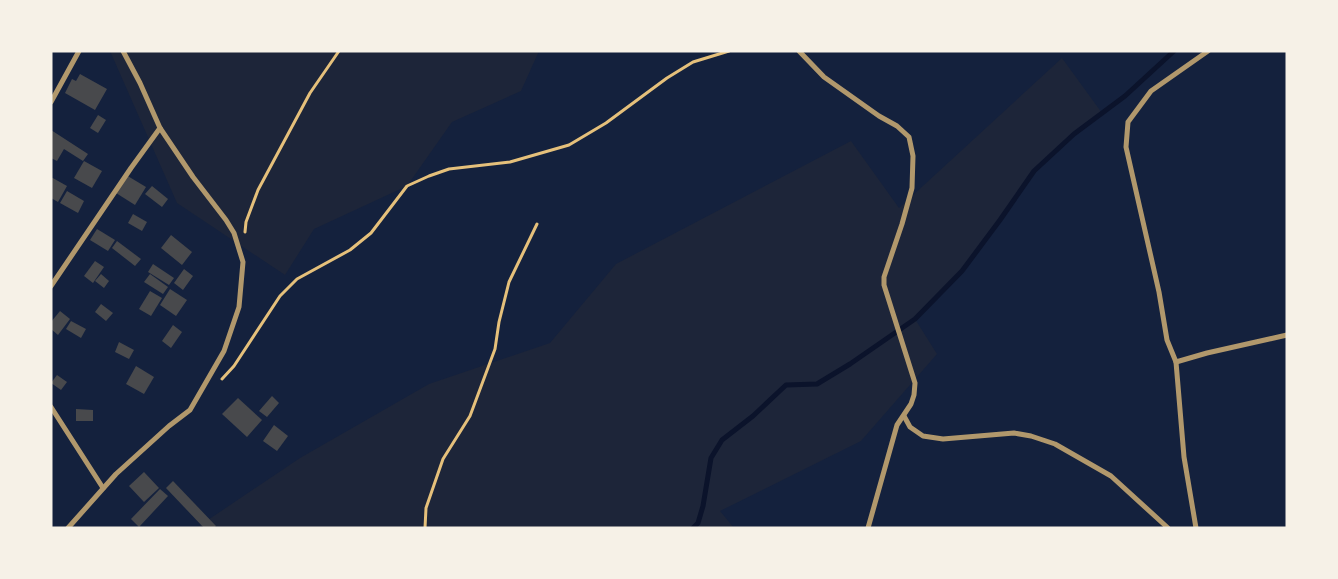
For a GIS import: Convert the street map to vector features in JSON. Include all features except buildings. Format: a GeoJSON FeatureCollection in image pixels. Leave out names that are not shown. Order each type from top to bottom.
{"type":"FeatureCollection","features":[{"type":"Feature","properties":{"kind":"street"},"geometry":{"type":"LineString","coordinates":[[51,102],[79,51]]}},
{"type":"Feature","properties":{"kind":"street"},"geometry":{"type":"LineString","coordinates":[[68,528],[116,474],[190,410],[224,351],[239,307],[243,262],[234,233],[160,128],[123,51]]}},
{"type":"Feature","properties":{"kind":"street"},"geometry":{"type":"LineString","coordinates":[[800,51],[824,77],[879,116],[897,126],[909,137],[913,156],[912,188],[884,277],[884,285],[915,383],[914,395],[911,404],[897,426],[868,528]]}},
{"type":"Feature","properties":{"kind":"street"},"geometry":{"type":"LineString","coordinates":[[1196,528],[1184,457],[1176,362],[1167,340],[1157,283],[1126,147],[1128,122],[1151,91],[1208,51]]}},
{"type":"Feature","properties":{"kind":"street"},"geometry":{"type":"LineString","coordinates":[[51,286],[160,128]]}},
{"type":"Feature","properties":{"kind":"street"},"geometry":{"type":"LineString","coordinates":[[1176,362],[1206,352],[1287,335]]}},
{"type":"Feature","properties":{"kind":"street"},"geometry":{"type":"LineString","coordinates":[[51,407],[103,488]]}},
{"type":"Feature","properties":{"kind":"street"},"geometry":{"type":"LineString","coordinates":[[904,416],[910,427],[923,436],[943,439],[1014,433],[1031,436],[1055,444],[1111,476],[1168,528]]}},
{"type":"Feature","properties":{"kind":"path"},"geometry":{"type":"LineString","coordinates":[[245,232],[246,222],[258,190],[310,93],[340,51]]}},
{"type":"Feature","properties":{"kind":"path"},"geometry":{"type":"LineString","coordinates":[[221,380],[234,366],[280,296],[297,279],[350,250],[371,233],[407,186],[449,169],[510,162],[569,145],[606,124],[667,78],[693,62],[729,51]]}},
{"type":"Feature","properties":{"kind":"path"},"geometry":{"type":"LineString","coordinates":[[425,528],[426,508],[443,459],[470,416],[495,349],[499,322],[509,282],[537,224]]}},
{"type":"Feature","properties":{"kind":"shaded area"},"geometry":{"type":"Polygon","coordinates":[[[110,51],[539,51],[521,91],[452,122],[407,186],[314,229],[285,275],[177,203],[110,51]]]}},
{"type":"Feature","properties":{"kind":"shaded area"},"geometry":{"type":"Polygon","coordinates":[[[1062,58],[1102,113],[1074,134],[1034,171],[962,271],[915,319],[937,354],[861,441],[720,511],[734,528],[196,528],[300,458],[429,384],[550,343],[616,264],[851,141],[899,208],[1062,58]]]}},
{"type":"Feature","properties":{"kind":"waterway"},"geometry":{"type":"LineString","coordinates":[[693,528],[698,523],[703,506],[711,458],[722,440],[753,416],[786,385],[817,384],[850,364],[915,319],[962,271],[1034,171],[1074,134],[1125,96],[1174,51]]}}]}
